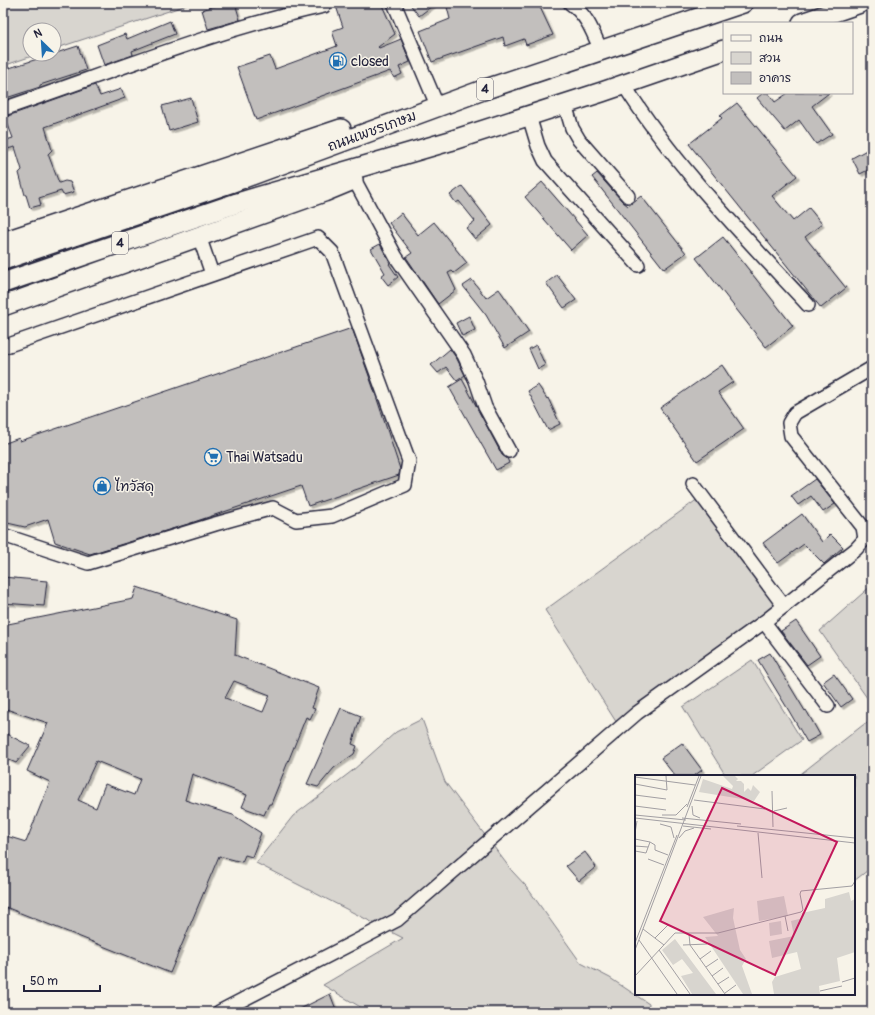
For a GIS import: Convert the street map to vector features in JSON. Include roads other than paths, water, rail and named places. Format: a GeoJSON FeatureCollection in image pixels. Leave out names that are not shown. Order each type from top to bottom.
{"type":"FeatureCollection","features":[{"type":"Feature","properties":{"kind":"highway","name":"ถนนเพชรเกษม"},"geometry":{"type":"LineString","coordinates":[[3,260],[230,183],[483,90],[743,3]]}},
{"type":"Feature","properties":{"kind":"highway"},"geometry":{"type":"LineString","coordinates":[[805,22],[860,3]]}},
{"type":"Feature","properties":{"kind":"highway","name":"ถนนเพชรเกษม"},"geometry":{"type":"LineString","coordinates":[[3,282],[237,203],[450,141],[624,85],[723,50]]}},
{"type":"Feature","properties":{"kind":"highway"},"geometry":{"type":"LineString","coordinates":[[3,242],[434,98],[483,90]]}},
{"type":"Feature","properties":{"kind":"highway"},"geometry":{"type":"LineString","coordinates":[[3,306],[324,192],[450,141]]}},
{"type":"Feature","properties":{"kind":"street"},"geometry":{"type":"LineString","coordinates":[[394,3],[434,98]]}},
{"type":"Feature","properties":{"kind":"street"},"geometry":{"type":"LineString","coordinates":[[570,3],[587,20],[601,51]]}},
{"type":"Feature","properties":{"kind":"street"},"geometry":{"type":"LineString","coordinates":[[3,109],[236,29],[279,16],[324,6]]}},
{"type":"Feature","properties":{"kind":"street"},"geometry":{"type":"LineString","coordinates":[[624,85],[654,130],[691,175],[735,226],[808,305]]}},
{"type":"Feature","properties":{"kind":"street"},"geometry":{"type":"LineString","coordinates":[[565,104],[572,128],[579,140],[628,196]]}},
{"type":"Feature","properties":{"kind":"street"},"geometry":{"type":"LineString","coordinates":[[529,116],[538,146],[545,161],[638,265]]}},
{"type":"Feature","properties":{"kind":"street"},"geometry":{"type":"LineString","coordinates":[[354,180],[396,257],[464,355],[471,369],[488,414],[509,451]]}},
{"type":"Feature","properties":{"kind":"street"},"geometry":{"type":"LineString","coordinates":[[199,236],[212,274]]}},
{"type":"Feature","properties":{"kind":"street"},"geometry":{"type":"LineString","coordinates":[[3,347],[318,238],[332,252],[409,461],[405,485],[332,516],[296,520],[273,508],[88,563],[3,535]]}},
{"type":"Feature","properties":{"kind":"street"},"geometry":{"type":"LineString","coordinates":[[219,1012],[397,920],[637,713],[764,622],[856,549],[864,539],[863,527],[791,436],[790,423],[795,413],[872,368]]}},
{"type":"Feature","properties":{"kind":"street"},"geometry":{"type":"LineString","coordinates":[[693,484],[784,606]]}},
{"type":"Feature","properties":{"kind":"street"},"geometry":{"type":"LineString","coordinates":[[764,622],[828,706]]}},
{"type":"Feature","properties":{"kind":"place","name":"closed"},"geometry":{"type":"Point","coordinates":[338,61]}},
{"type":"Feature","properties":{"kind":"place","name":"Thai Watsadu"},"geometry":{"type":"Point","coordinates":[213,457]}},
{"type":"Feature","properties":{"kind":"place","name":"ไทวัสดุ"},"geometry":{"type":"Point","coordinates":[102,486]}}]}
